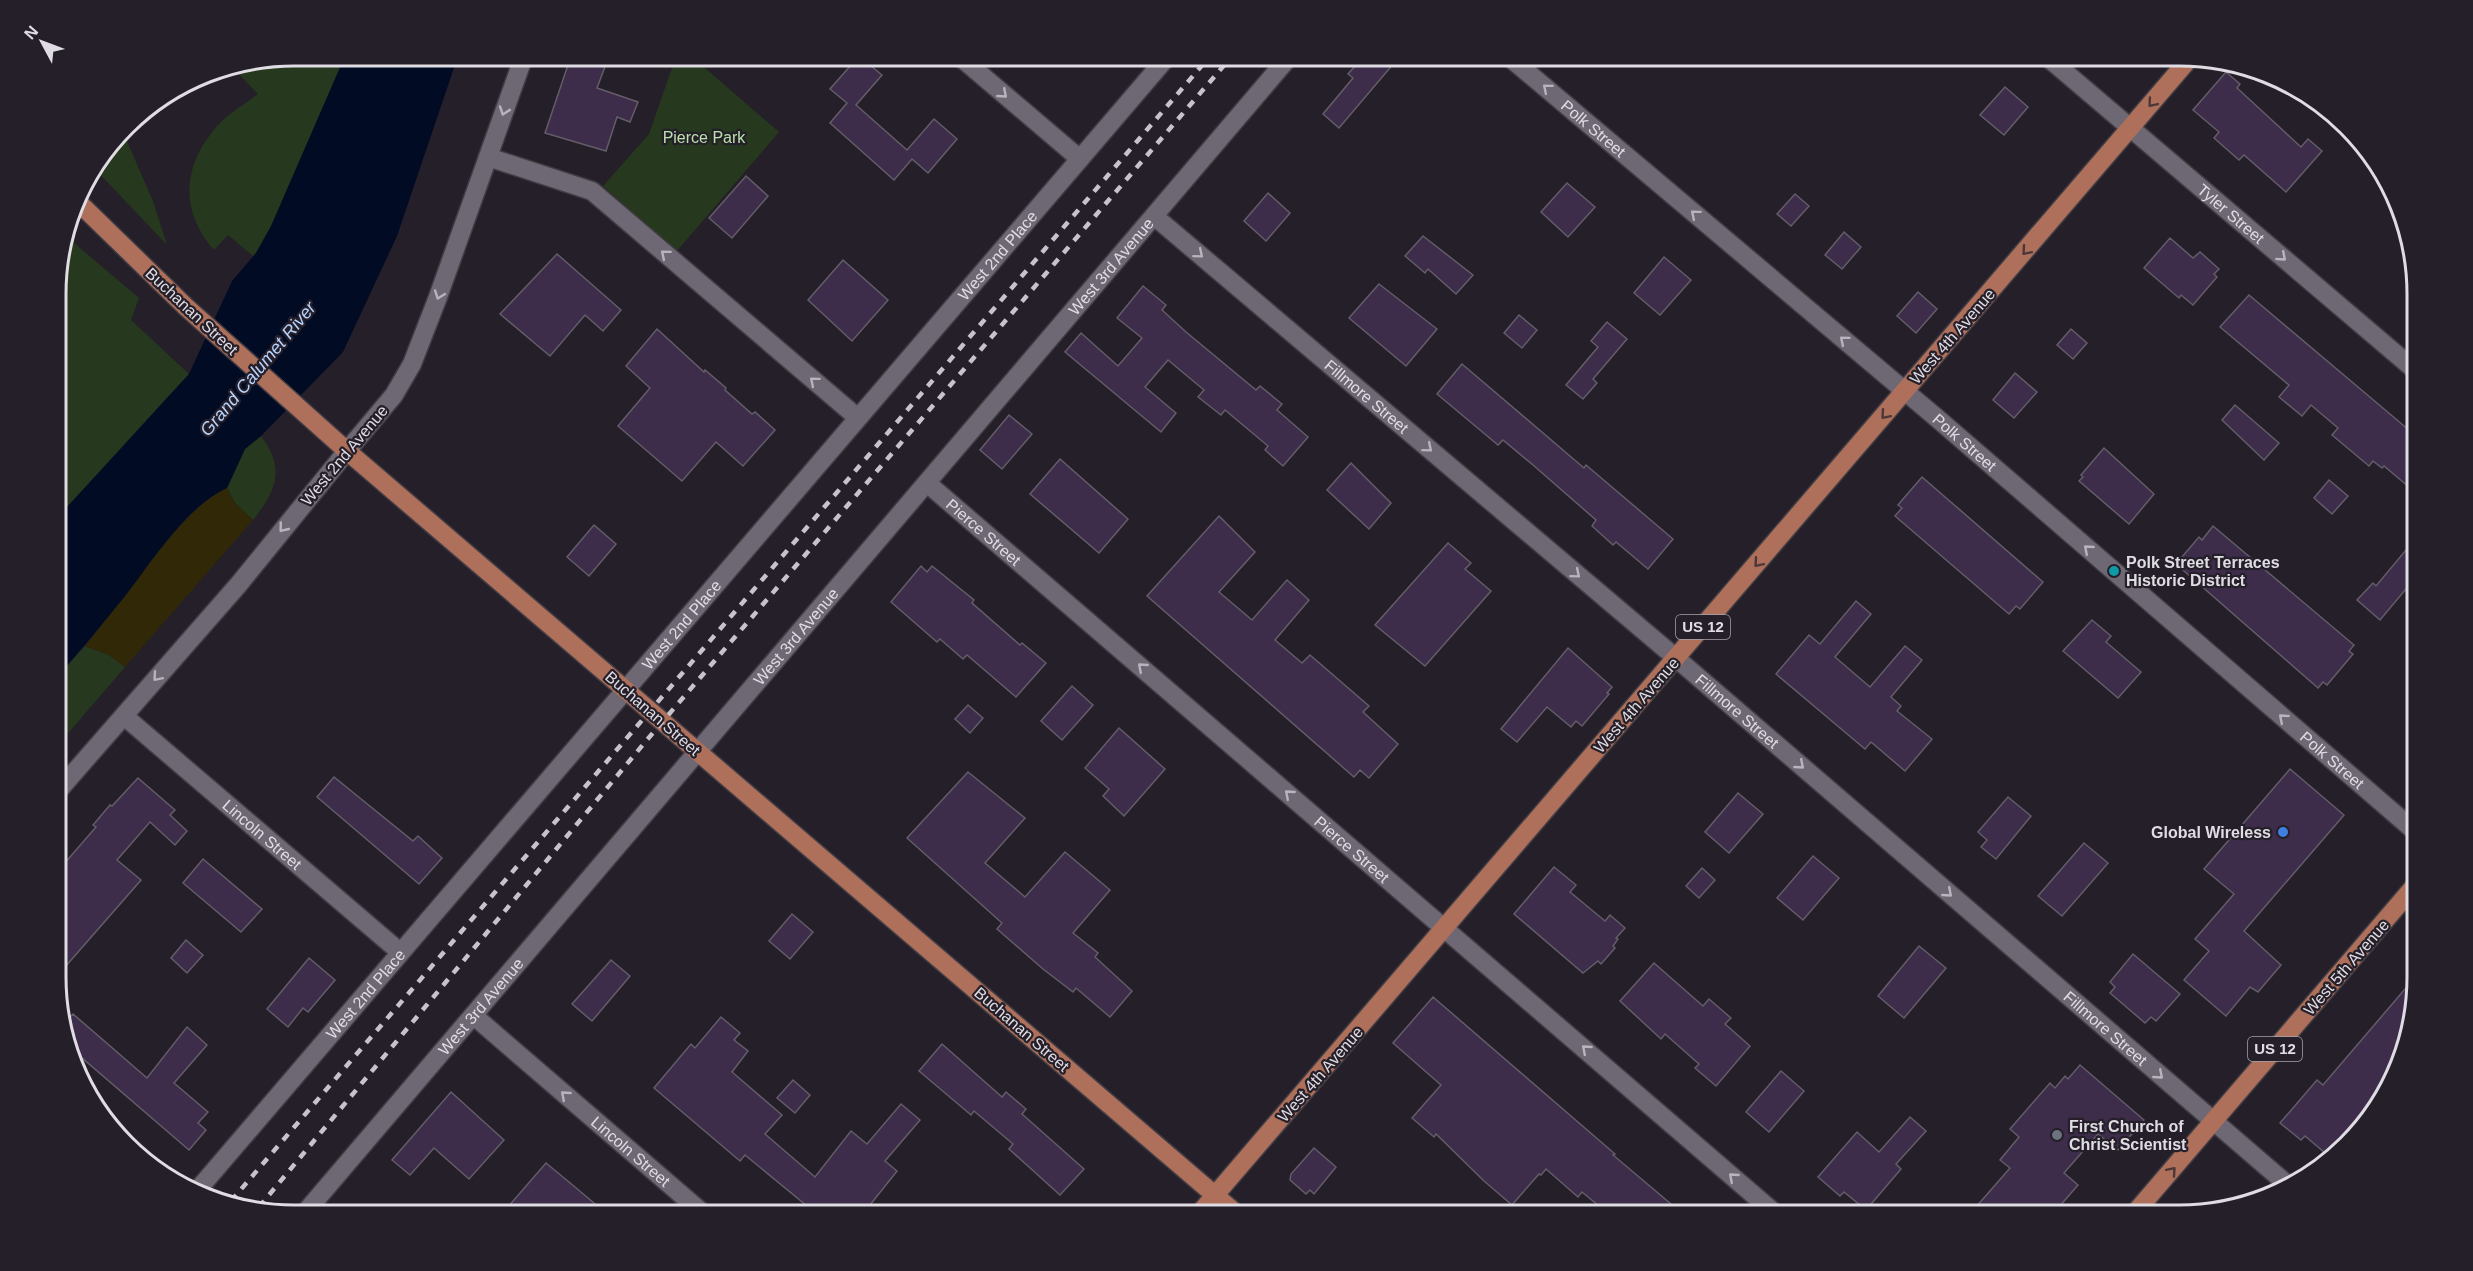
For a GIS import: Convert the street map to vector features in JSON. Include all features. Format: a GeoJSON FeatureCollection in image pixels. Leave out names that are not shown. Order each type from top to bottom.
{"type":"FeatureCollection","features":[{"type":"Feature","properties":{"kind":"main road","name":"West 4th Avenue"},"geometry":{"type":"LineString","coordinates":[[1207,1205],[2183,66]]}},
{"type":"Feature","properties":{"kind":"main road","name":"Buchanan Street"},"geometry":{"type":"LineString","coordinates":[[83,207],[186,308],[327,434],[1226,1205]]}},
{"type":"Feature","properties":{"kind":"main road","name":"West 5th Avenue"},"geometry":{"type":"LineString","coordinates":[[2142,1205],[2407,895]]}},
{"type":"Feature","properties":{"kind":"street","name":"West 2nd Avenue"},"geometry":{"type":"LineString","coordinates":[[66,782],[239,584],[399,388],[422,340],[520,66]]}},
{"type":"Feature","properties":{"kind":"street"},"geometry":{"type":"LineString","coordinates":[[971,66],[1080,159]]}},
{"type":"Feature","properties":{"kind":"street","name":"West 2nd Place"},"geometry":{"type":"LineString","coordinates":[[201,1186],[1159,66]]}},
{"type":"Feature","properties":{"kind":"street","name":"West 3rd Avenue"},"geometry":{"type":"LineString","coordinates":[[312,1205],[1282,66]]}},
{"type":"Feature","properties":{"kind":"street","name":"Polk Street"},"geometry":{"type":"LineString","coordinates":[[1520,66],[1905,391],[2407,825]]}},
{"type":"Feature","properties":{"kind":"street","name":"Tyler Street"},"geometry":{"type":"LineString","coordinates":[[2058,66],[2407,363]]}},
{"type":"Feature","properties":{"kind":"street"},"geometry":{"type":"LineString","coordinates":[[488,157],[592,191],[858,418]]}},
{"type":"Feature","properties":{"kind":"street","name":"Fillmore Street"},"geometry":{"type":"LineString","coordinates":[[1154,216],[1676,658],[2282,1180]]}},
{"type":"Feature","properties":{"kind":"street","name":"Pierce Street"},"geometry":{"type":"LineString","coordinates":[[927,483],[1765,1205]]}},
{"type":"Feature","properties":{"kind":"street","name":"Lincoln Street"},"geometry":{"type":"LineString","coordinates":[[124,716],[400,952]]}},
{"type":"Feature","properties":{"kind":"street","name":"Lincoln Street"},"geometry":{"type":"LineString","coordinates":[[474,1016],[693,1205]]}},
{"type":"Feature","properties":{"kind":"green space"},"geometry":{"type":"Polygon","coordinates":[[[279,66],[341,66],[271,227],[256,253],[253,256],[228,235],[214,250],[203,235],[190,203],[189,188],[192,172],[197,156],[218,125],[258,94],[238,73],[279,66]]]}},
{"type":"Feature","properties":{"kind":"green space","name":"Pierce Park"},"geometry":{"type":"Polygon","coordinates":[[[673,66],[703,66],[779,132],[677,251],[603,186],[649,134],[673,66]]]}},
{"type":"Feature","properties":{"kind":"green space"},"geometry":{"type":"Polygon","coordinates":[[[127,140],[153,201],[167,245],[100,174],[127,140]]]}},
{"type":"Feature","properties":{"kind":"green space"},"geometry":{"type":"Polygon","coordinates":[[[72,241],[139,298],[131,320],[189,374],[66,508],[66,279],[72,241]]]}},
{"type":"Feature","properties":{"kind":"green space"},"geometry":{"type":"Polygon","coordinates":[[[261,436],[274,459],[275,480],[267,499],[253,520],[235,503],[227,488],[245,449],[261,436]]]}},
{"type":"Feature","properties":{"kind":"green space"},"geometry":{"type":"Polygon","coordinates":[[[85,646],[109,655],[125,667],[66,736],[66,667],[85,646]]]}},
{"type":"Feature","properties":{"kind":"sand"},"geometry":{"type":"Polygon","coordinates":[[[227,488],[235,503],[253,520],[125,667],[109,655],[85,646],[171,536],[209,499],[227,488]]]}},
{"type":"Feature","properties":{"kind":"water","name":"Grand Calumet River"},"geometry":{"type":"Polygon","coordinates":[[[341,66],[455,66],[397,236],[343,352],[261,436],[245,449],[227,488],[212,496],[171,535],[126,595],[66,667],[66,508],[189,374],[232,281],[256,253],[271,226],[341,66]]]}},
{"type":"Feature","properties":{"kind":"building"},"geometry":{"type":"Polygon","coordinates":[[[568,66],[605,66],[597,88],[638,102],[630,122],[617,117],[606,151],[545,133],[568,66]]]}},
{"type":"Feature","properties":{"kind":"building"},"geometry":{"type":"Polygon","coordinates":[[[850,66],[871,66],[882,75],[856,105],[907,150],[934,119],[957,139],[928,173],[912,159],[894,180],[830,123],[847,103],[830,89],[850,66]]]}},
{"type":"Feature","properties":{"kind":"building"},"geometry":{"type":"Polygon","coordinates":[[[1355,66],[1392,66],[1339,128],[1323,114],[1353,78],[1348,74],[1355,66]]]}},
{"type":"Feature","properties":{"kind":"building"},"geometry":{"type":"Polygon","coordinates":[[[2226,72],[2240,84],[2237,88],[2301,147],[2308,139],[2322,151],[2286,192],[2244,155],[2239,160],[2214,138],[2219,132],[2193,110],[2226,72]]]}},
{"type":"Feature","properties":{"kind":"building"},"geometry":{"type":"Polygon","coordinates":[[[2005,87],[2028,107],[2004,135],[1980,115],[2005,87]]]}},
{"type":"Feature","properties":{"kind":"building"},"geometry":{"type":"Polygon","coordinates":[[[746,176],[768,196],[732,238],[709,218],[746,176]]]}},
{"type":"Feature","properties":{"kind":"building"},"geometry":{"type":"Polygon","coordinates":[[[1567,183],[1595,207],[1568,237],[1541,212],[1567,183]]]}},
{"type":"Feature","properties":{"kind":"building"},"geometry":{"type":"Polygon","coordinates":[[[1268,193],[1290,213],[1266,241],[1244,221],[1268,193]]]}},
{"type":"Feature","properties":{"kind":"building"},"geometry":{"type":"Polygon","coordinates":[[[1795,194],[1809,206],[1791,226],[1777,214],[1795,194]]]}},
{"type":"Feature","properties":{"kind":"building"},"geometry":{"type":"Polygon","coordinates":[[[1844,232],[1861,247],[1842,269],[1825,255],[1844,232]]]}},
{"type":"Feature","properties":{"kind":"building"},"geometry":{"type":"Polygon","coordinates":[[[1423,236],[1473,275],[1456,294],[1428,269],[1425,273],[1405,256],[1423,236]]]}},
{"type":"Feature","properties":{"kind":"building"},"geometry":{"type":"Polygon","coordinates":[[[2170,238],[2193,258],[2200,252],[2219,269],[2214,274],[2217,277],[2193,305],[2181,295],[2179,298],[2144,268],[2170,238]]]}},
{"type":"Feature","properties":{"kind":"building"},"geometry":{"type":"Polygon","coordinates":[[[557,254],[621,310],[603,331],[585,315],[550,356],[500,314],[557,254]]]}},
{"type":"Feature","properties":{"kind":"building"},"geometry":{"type":"Polygon","coordinates":[[[1664,257],[1691,280],[1660,315],[1634,293],[1664,257]]]}},
{"type":"Feature","properties":{"kind":"building"},"geometry":{"type":"Polygon","coordinates":[[[843,260],[888,300],[852,341],[808,300],[843,260]]]}},
{"type":"Feature","properties":{"kind":"building"},"geometry":{"type":"Polygon","coordinates":[[[1379,284],[1437,329],[1406,366],[1349,318],[1379,284]]]}},
{"type":"Feature","properties":{"kind":"building"},"geometry":{"type":"Polygon","coordinates":[[[1143,286],[1166,305],[1162,310],[1186,332],[1256,390],[1260,386],[1282,404],[1277,410],[1308,437],[1283,466],[1265,450],[1268,446],[1225,410],[1221,415],[1198,397],[1204,390],[1168,360],[1145,387],[1176,413],[1161,432],[1065,352],[1081,333],[1118,366],[1142,338],[1117,318],[1143,286]]]}},
{"type":"Feature","properties":{"kind":"building"},"geometry":{"type":"Polygon","coordinates":[[[1918,292],[1937,309],[1916,333],[1897,316],[1918,292]]]}},
{"type":"Feature","properties":{"kind":"building"},"geometry":{"type":"Polygon","coordinates":[[[2249,295],[2407,428],[2407,485],[2384,466],[2382,468],[2373,461],[2369,466],[2332,435],[2338,428],[2311,405],[2302,416],[2279,397],[2289,385],[2220,327],[2249,295]]]}},
{"type":"Feature","properties":{"kind":"building"},"geometry":{"type":"Polygon","coordinates":[[[1519,315],[1537,330],[1522,348],[1504,333],[1519,315]]]}},
{"type":"Feature","properties":{"kind":"building"},"geometry":{"type":"Polygon","coordinates":[[[1607,322],[1627,339],[1593,379],[1597,383],[1583,399],[1566,385],[1598,347],[1591,341],[1607,322]]]}},
{"type":"Feature","properties":{"kind":"building"},"geometry":{"type":"Polygon","coordinates":[[[657,329],[704,372],[705,370],[726,388],[725,390],[752,414],[755,412],[775,430],[743,466],[716,442],[682,481],[618,426],[650,388],[626,366],[657,329]]]}},
{"type":"Feature","properties":{"kind":"building"},"geometry":{"type":"Polygon","coordinates":[[[2071,329],[2087,343],[2073,359],[2057,345],[2071,329]]]}},
{"type":"Feature","properties":{"kind":"building"},"geometry":{"type":"Polygon","coordinates":[[[1462,364],[1584,468],[1586,465],[1673,539],[1648,569],[1616,542],[1613,545],[1592,526],[1596,520],[1503,440],[1498,445],[1437,394],[1462,364]]]}},
{"type":"Feature","properties":{"kind":"building"},"geometry":{"type":"Polygon","coordinates":[[[2015,373],[2037,392],[2014,418],[1993,400],[2015,373]]]}},
{"type":"Feature","properties":{"kind":"building"},"geometry":{"type":"Polygon","coordinates":[[[2235,405],[2279,443],[2264,460],[2222,420],[2235,405]]]}},
{"type":"Feature","properties":{"kind":"building"},"geometry":{"type":"Polygon","coordinates":[[[1009,415],[1032,434],[1002,469],[980,450],[1009,415]]]}},
{"type":"Feature","properties":{"kind":"building"},"geometry":{"type":"Polygon","coordinates":[[[2104,448],[2154,494],[2129,524],[2079,481],[2083,477],[2081,475],[2104,448]]]}},
{"type":"Feature","properties":{"kind":"building"},"geometry":{"type":"Polygon","coordinates":[[[1060,459],[1128,519],[1099,553],[1030,494],[1060,459]]]}},
{"type":"Feature","properties":{"kind":"building"},"geometry":{"type":"Polygon","coordinates":[[[1351,463],[1391,503],[1369,529],[1327,490],[1351,463]]]}},
{"type":"Feature","properties":{"kind":"building"},"geometry":{"type":"Polygon","coordinates":[[[1922,477],[2043,582],[2020,609],[2016,606],[2009,614],[1895,516],[1902,508],[1898,505],[1922,477]]]}},
{"type":"Feature","properties":{"kind":"building"},"geometry":{"type":"Polygon","coordinates":[[[2329,480],[2348,496],[2332,514],[2314,498],[2329,480]]]}},
{"type":"Feature","properties":{"kind":"building"},"geometry":{"type":"Polygon","coordinates":[[[1219,516],[1255,552],[1219,592],[1252,620],[1287,580],[1309,600],[1275,640],[1302,663],[1310,655],[1369,706],[1363,712],[1398,744],[1369,778],[1360,770],[1354,777],[1147,596],[1219,516]]]}},
{"type":"Feature","properties":{"kind":"building"},"geometry":{"type":"Polygon","coordinates":[[[594,525],[616,544],[589,576],[567,557],[594,525]]]}},
{"type":"Feature","properties":{"kind":"building"},"geometry":{"type":"Polygon","coordinates":[[[2213,526],[2354,645],[2349,651],[2353,654],[2327,685],[2323,682],[2318,688],[2176,564],[2199,537],[2202,540],[2213,526]]]}},
{"type":"Feature","properties":{"kind":"building"},"geometry":{"type":"Polygon","coordinates":[[[1448,543],[1471,563],[1465,569],[1491,591],[1425,666],[1375,625],[1448,543]]]}},
{"type":"Feature","properties":{"kind":"building"},"geometry":{"type":"Polygon","coordinates":[[[2407,549],[2407,588],[2380,620],[2357,600],[2373,583],[2376,586],[2407,549]]]}},
{"type":"Feature","properties":{"kind":"building"},"geometry":{"type":"Polygon","coordinates":[[[921,566],[927,572],[932,566],[974,600],[972,603],[1020,645],[1022,643],[1046,663],[1016,697],[967,655],[963,659],[940,639],[937,642],[891,602],[921,566]]]}},
{"type":"Feature","properties":{"kind":"building"},"geometry":{"type":"Polygon","coordinates":[[[1856,601],[1871,614],[1835,657],[1870,687],[1905,646],[1922,660],[1891,697],[1901,706],[1897,711],[1932,739],[1905,771],[1871,742],[1865,749],[1776,674],[1809,635],[1820,644],[1856,601]]]}},
{"type":"Feature","properties":{"kind":"building"},"geometry":{"type":"Polygon","coordinates":[[[2092,620],[2111,636],[2106,642],[2141,672],[2118,698],[2063,651],[2092,620]]]}},
{"type":"Feature","properties":{"kind":"building"},"geometry":{"type":"Polygon","coordinates":[[[1568,648],[1612,687],[1607,693],[1609,694],[1582,726],[1576,721],[1571,727],[1547,707],[1517,742],[1501,729],[1568,648]]]}},
{"type":"Feature","properties":{"kind":"building"},"geometry":{"type":"Polygon","coordinates":[[[1072,686],[1093,705],[1062,740],[1041,721],[1072,686]]]}},
{"type":"Feature","properties":{"kind":"building"},"geometry":{"type":"Polygon","coordinates":[[[968,705],[983,718],[970,733],[955,719],[968,705]]]}},
{"type":"Feature","properties":{"kind":"building"},"geometry":{"type":"Polygon","coordinates":[[[1119,728],[1165,769],[1124,816],[1103,796],[1109,789],[1085,768],[1119,728]]]}},
{"type":"Feature","properties":{"kind":"building"},"geometry":{"type":"Polygon","coordinates":[[[2290,769],[2344,815],[2244,931],[2281,965],[2258,992],[2250,987],[2226,1016],[2184,980],[2209,951],[2195,939],[2234,894],[2204,869],[2290,769]]]}},
{"type":"Feature","properties":{"kind":"building"},"geometry":{"type":"Polygon","coordinates":[[[968,772],[1025,818],[985,863],[1025,897],[1065,852],[1110,890],[1073,933],[1098,953],[1095,957],[1132,991],[1110,1017],[1076,988],[1073,992],[1043,969],[997,929],[1002,923],[907,838],[968,772]]]}},
{"type":"Feature","properties":{"kind":"building"},"geometry":{"type":"Polygon","coordinates":[[[334,777],[413,841],[418,836],[442,858],[419,884],[317,797],[334,777]]]}},
{"type":"Feature","properties":{"kind":"building"},"geometry":{"type":"Polygon","coordinates":[[[138,778],[175,810],[170,815],[187,831],[175,845],[150,822],[117,860],[141,880],[66,966],[66,862],[96,827],[93,825],[110,805],[112,806],[138,778]]]}},
{"type":"Feature","properties":{"kind":"building"},"geometry":{"type":"Polygon","coordinates":[[[1738,793],[1763,814],[1729,853],[1705,832],[1738,793]]]}},
{"type":"Feature","properties":{"kind":"building"},"geometry":{"type":"Polygon","coordinates":[[[2008,797],[2031,816],[1996,859],[1981,847],[1987,840],[1978,832],[2008,797]]]}},
{"type":"Feature","properties":{"kind":"building"},"geometry":{"type":"Polygon","coordinates":[[[2084,843],[2108,863],[2062,916],[2038,896],[2084,843]]]}},
{"type":"Feature","properties":{"kind":"building"},"geometry":{"type":"Polygon","coordinates":[[[1813,856],[1839,878],[1803,920],[1777,898],[1813,856]]]}},
{"type":"Feature","properties":{"kind":"building"},"geometry":{"type":"Polygon","coordinates":[[[203,859],[262,909],[241,932],[183,883],[203,859]]]}},
{"type":"Feature","properties":{"kind":"building"},"geometry":{"type":"Polygon","coordinates":[[[1554,867],[1576,885],[1570,892],[1605,921],[1610,915],[1625,928],[1616,938],[1618,939],[1613,946],[1615,948],[1601,964],[1598,961],[1583,973],[1514,914],[1554,867]]]}},
{"type":"Feature","properties":{"kind":"building"},"geometry":{"type":"Polygon","coordinates":[[[1702,868],[1715,880],[1699,898],[1686,886],[1702,868]]]}},
{"type":"Feature","properties":{"kind":"building"},"geometry":{"type":"Polygon","coordinates":[[[792,914],[813,932],[790,959],[769,941],[792,914]]]}},
{"type":"Feature","properties":{"kind":"building"},"geometry":{"type":"Polygon","coordinates":[[[186,940],[203,955],[187,973],[171,958],[186,940]]]}},
{"type":"Feature","properties":{"kind":"building"},"geometry":{"type":"Polygon","coordinates":[[[1919,946],[1946,968],[1904,1018],[1878,996],[1919,946]]]}},
{"type":"Feature","properties":{"kind":"building"},"geometry":{"type":"Polygon","coordinates":[[[2133,954],[2180,994],[2156,1021],[2151,1017],[2145,1023],[2110,993],[2115,987],[2110,982],[2133,954]]]}},
{"type":"Feature","properties":{"kind":"building"},"geometry":{"type":"Polygon","coordinates":[[[309,958],[335,980],[308,1012],[303,1008],[288,1027],[267,1009],[309,958]]]}},
{"type":"Feature","properties":{"kind":"building"},"geometry":{"type":"Polygon","coordinates":[[[611,960],[630,976],[592,1021],[572,1004],[611,960]]]}},
{"type":"Feature","properties":{"kind":"building"},"geometry":{"type":"Polygon","coordinates":[[[1654,963],[1703,1006],[1709,999],[1731,1018],[1725,1024],[1750,1046],[1716,1086],[1695,1068],[1699,1064],[1665,1034],[1661,1039],[1620,1001],[1654,963]]]}},
{"type":"Feature","properties":{"kind":"building"},"geometry":{"type":"Polygon","coordinates":[[[2407,987],[2403,1022],[2384,1078],[2360,1116],[2324,1152],[2305,1136],[2301,1140],[2280,1123],[2317,1080],[2323,1085],[2407,987]]]}},
{"type":"Feature","properties":{"kind":"building"},"geometry":{"type":"Polygon","coordinates":[[[1433,997],[1672,1205],[1598,1205],[1582,1192],[1578,1197],[1546,1169],[1512,1205],[1436,1134],[1434,1137],[1412,1118],[1441,1085],[1393,1043],[1433,997]]]}},
{"type":"Feature","properties":{"kind":"building"},"geometry":{"type":"Polygon","coordinates":[[[73,1014],[147,1078],[187,1027],[207,1045],[174,1083],[208,1112],[198,1123],[206,1130],[189,1150],[80,1056],[69,1018],[73,1014]]]}},
{"type":"Feature","properties":{"kind":"building"},"geometry":{"type":"Polygon","coordinates":[[[721,1017],[740,1033],[734,1040],[748,1051],[732,1072],[782,1115],[765,1134],[815,1177],[851,1131],[867,1144],[901,1104],[920,1120],[885,1161],[897,1171],[870,1205],[806,1205],[745,1155],[740,1161],[654,1088],[691,1044],[695,1048],[721,1017]]]}},
{"type":"Feature","properties":{"kind":"building"},"geometry":{"type":"Polygon","coordinates":[[[942,1044],[1002,1097],[1006,1092],[1026,1109],[1022,1114],[1084,1169],[1060,1195],[1009,1149],[1013,1144],[974,1111],[971,1115],[919,1071],[942,1044]]]}},
{"type":"Feature","properties":{"kind":"building","name":"First Church of Christ Scientist"},"geometry":{"type":"Polygon","coordinates":[[[2080,1065],[2144,1120],[2118,1150],[2098,1134],[2064,1173],[2078,1185],[2061,1205],[1978,1205],[2010,1168],[2000,1160],[2019,1137],[2010,1129],[2050,1083],[2055,1088],[2065,1076],[2068,1079],[2080,1065]]]}},
{"type":"Feature","properties":{"kind":"building"},"geometry":{"type":"Polygon","coordinates":[[[1781,1071],[1804,1091],[1769,1132],[1746,1112],[1781,1071]]]}},
{"type":"Feature","properties":{"kind":"building"},"geometry":{"type":"Polygon","coordinates":[[[793,1080],[810,1095],[795,1113],[777,1098],[793,1080]]]}},
{"type":"Feature","properties":{"kind":"building"},"geometry":{"type":"Polygon","coordinates":[[[451,1092],[504,1140],[469,1179],[434,1148],[410,1175],[392,1160],[451,1092]]]}},
{"type":"Feature","properties":{"kind":"building"},"geometry":{"type":"Polygon","coordinates":[[[1910,1117],[1926,1131],[1896,1164],[1901,1169],[1870,1205],[1860,1205],[1844,1192],[1840,1196],[1818,1177],[1857,1132],[1879,1152],[1910,1117]]]}},
{"type":"Feature","properties":{"kind":"building"},"geometry":{"type":"Polygon","coordinates":[[[1314,1148],[1336,1167],[1314,1194],[1310,1190],[1306,1194],[1290,1180],[1291,1174],[1314,1148]]]}},
{"type":"Feature","properties":{"kind":"building"},"geometry":{"type":"Polygon","coordinates":[[[546,1163],[596,1205],[510,1205],[546,1163]]]}},
{"type":"Feature","properties":{"kind":"railway"},"geometry":{"type":"LineString","coordinates":[[235,1197],[1201,66]]}},
{"type":"Feature","properties":{"kind":"railway"},"geometry":{"type":"LineString","coordinates":[[262,1203],[646,741],[1223,66]]}},
{"type":"Feature","properties":{"kind":"place","name":"Polk Street Terraces Historic District"},"geometry":{"type":"Point","coordinates":[2114,571]}},
{"type":"Feature","properties":{"kind":"place","name":"Global Wireless"},"geometry":{"type":"Point","coordinates":[2283,832]}},
{"type":"Feature","properties":{"kind":"place","name":"First Church of Christ Scientist"},"geometry":{"type":"Point","coordinates":[2057,1135]}}]}
